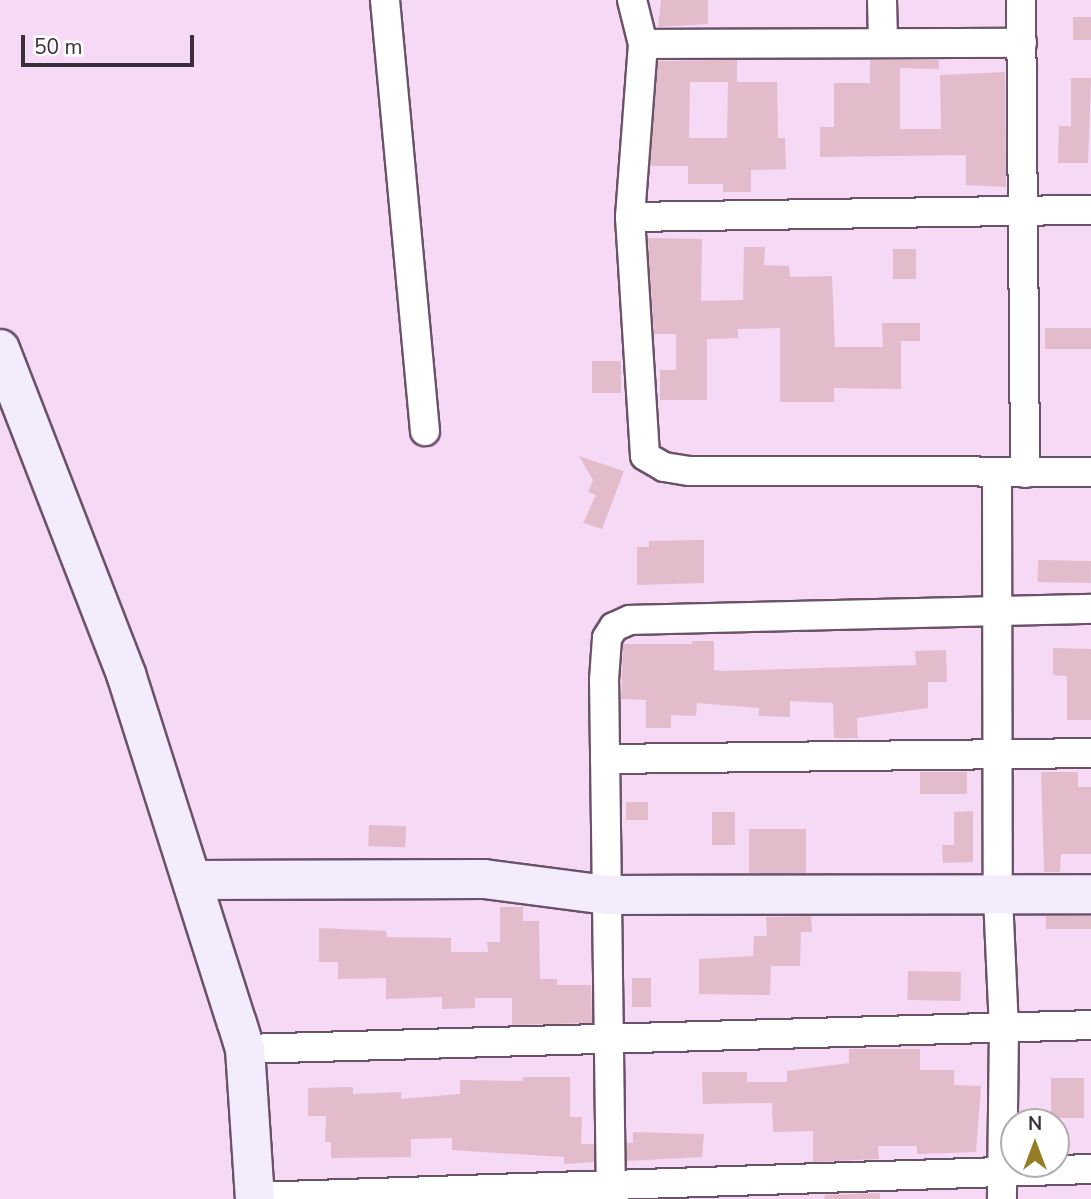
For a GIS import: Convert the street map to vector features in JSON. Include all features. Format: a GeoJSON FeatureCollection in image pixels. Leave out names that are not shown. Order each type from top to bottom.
{"type":"FeatureCollection","features":[{"type":"Feature","properties":{"kind":"street"},"geometry":{"type":"LineString","coordinates":[[385,0],[425,431]]}},
{"type":"Feature","properties":{"kind":"street"},"geometry":{"type":"LineString","coordinates":[[632,0],[643,44],[630,217],[645,456],[664,467],[690,471],[997,474],[1091,472]]}},
{"type":"Feature","properties":{"kind":"street"},"geometry":{"type":"LineString","coordinates":[[882,0],[883,42]]}},
{"type":"Feature","properties":{"kind":"street"},"geometry":{"type":"LineString","coordinates":[[1021,0],[1025,211],[1025,473]]}},
{"type":"Feature","properties":{"kind":"street"},"geometry":{"type":"LineString","coordinates":[[643,44],[1022,43]]}},
{"type":"Feature","properties":{"kind":"street"},"geometry":{"type":"LineString","coordinates":[[630,217],[1091,210]]}},
{"type":"Feature","properties":{"kind":"street"},"geometry":{"type":"LineString","coordinates":[[0,349],[126,674],[244,1049],[255,1198],[610,1190],[1000,1170]]}},
{"type":"Feature","properties":{"kind":"street"},"geometry":{"type":"LineString","coordinates":[[997,474],[996,755],[998,897],[1004,1028],[1002,1108]]}},
{"type":"Feature","properties":{"kind":"street"},"geometry":{"type":"LineString","coordinates":[[610,1190],[605,759],[607,638],[621,622],[1091,609]]}},
{"type":"Feature","properties":{"kind":"street"},"geometry":{"type":"LineString","coordinates":[[605,759],[1091,753]]}},
{"type":"Feature","properties":{"kind":"street"},"geometry":{"type":"LineString","coordinates":[[192,880],[484,879],[607,895],[998,897],[1091,894]]}},
{"type":"Feature","properties":{"kind":"street"},"geometry":{"type":"LineString","coordinates":[[244,1049],[1091,1025]]}},
{"type":"Feature","properties":{"kind":"street"},"geometry":{"type":"LineString","coordinates":[[1070,1168],[1091,1168]]}},
{"type":"Feature","properties":{"kind":"street"},"geometry":{"type":"LineString","coordinates":[[1001,1178],[1002,1199]]}},
{"type":"Feature","properties":{"kind":"building"},"geometry":{"type":"Polygon","coordinates":[[[661,0],[708,0],[708,24],[658,27],[661,0]]]}},
{"type":"Feature","properties":{"kind":"building"},"geometry":{"type":"Polygon","coordinates":[[[1073,17],[1091,17],[1091,40],[1073,40],[1073,17]]]}},
{"type":"Feature","properties":{"kind":"building"},"geometry":{"type":"Polygon","coordinates":[[[737,60],[737,82],[777,82],[778,138],[785,138],[786,169],[751,170],[751,192],[723,192],[723,184],[688,184],[688,166],[650,166],[658,61],[737,60]],[[690,82],[689,138],[727,138],[728,82],[690,82]]]}},
{"type":"Feature","properties":{"kind":"building"},"geometry":{"type":"Polygon","coordinates":[[[870,60],[939,60],[939,69],[900,68],[900,129],[941,129],[940,75],[1005,72],[1006,187],[966,185],[966,155],[820,157],[820,127],[834,127],[834,83],[870,83],[870,60]]]}},
{"type":"Feature","properties":{"kind":"building"},"geometry":{"type":"Polygon","coordinates":[[[1071,78],[1091,78],[1088,163],[1058,163],[1059,126],[1071,126],[1071,78]]]}},
{"type":"Feature","properties":{"kind":"building"},"geometry":{"type":"Polygon","coordinates":[[[648,238],[702,239],[701,301],[743,300],[744,247],[765,247],[764,265],[789,266],[790,277],[832,276],[835,347],[883,347],[882,323],[920,323],[920,341],[901,341],[901,389],[834,388],[834,402],[780,402],[780,328],[738,329],[738,338],[707,339],[707,400],[660,400],[660,370],[676,370],[676,334],[654,334],[648,238]]]}},
{"type":"Feature","properties":{"kind":"building"},"geometry":{"type":"Polygon","coordinates":[[[893,249],[916,249],[916,279],[893,279],[893,249]]]}},
{"type":"Feature","properties":{"kind":"building"},"geometry":{"type":"Polygon","coordinates":[[[1045,328],[1091,328],[1091,349],[1045,349],[1045,328]]]}},
{"type":"Feature","properties":{"kind":"building"},"geometry":{"type":"Polygon","coordinates":[[[592,361],[621,361],[621,393],[592,393],[592,361]]]}},
{"type":"Feature","properties":{"kind":"building"},"geometry":{"type":"Polygon","coordinates":[[[579,456],[624,471],[602,529],[583,523],[596,495],[588,492],[593,480],[579,456]]]}},
{"type":"Feature","properties":{"kind":"building"},"geometry":{"type":"Polygon","coordinates":[[[704,540],[704,583],[637,585],[637,547],[649,547],[649,541],[704,540]]]}},
{"type":"Feature","properties":{"kind":"building"},"geometry":{"type":"Polygon","coordinates":[[[1038,560],[1091,561],[1091,583],[1038,582],[1038,560]]]}},
{"type":"Feature","properties":{"kind":"building"},"geometry":{"type":"Polygon","coordinates":[[[692,641],[714,641],[714,670],[722,671],[916,665],[915,651],[946,650],[947,682],[928,682],[928,708],[857,718],[858,738],[834,738],[833,703],[790,701],[790,717],[759,716],[759,708],[697,703],[696,716],[671,715],[671,728],[646,728],[646,700],[621,699],[623,644],[692,644],[692,641]]]}},
{"type":"Feature","properties":{"kind":"building"},"geometry":{"type":"Polygon","coordinates":[[[1053,648],[1091,649],[1091,720],[1067,720],[1067,676],[1053,675],[1053,648]]]}},
{"type":"Feature","properties":{"kind":"building"},"geometry":{"type":"Polygon","coordinates":[[[920,772],[967,772],[967,794],[920,794],[920,772]]]}},
{"type":"Feature","properties":{"kind":"building"},"geometry":{"type":"Polygon","coordinates":[[[1041,772],[1078,772],[1078,787],[1091,787],[1091,854],[1061,854],[1060,872],[1044,872],[1041,772]]]}},
{"type":"Feature","properties":{"kind":"building"},"geometry":{"type":"Polygon","coordinates":[[[626,802],[648,802],[648,820],[626,820],[626,802]]]}},
{"type":"Feature","properties":{"kind":"building"},"geometry":{"type":"Polygon","coordinates":[[[973,811],[973,862],[943,863],[942,845],[954,845],[954,812],[973,811]]]}},
{"type":"Feature","properties":{"kind":"building"},"geometry":{"type":"Polygon","coordinates":[[[712,812],[735,812],[735,845],[712,845],[712,812]]]}},
{"type":"Feature","properties":{"kind":"building"},"geometry":{"type":"Polygon","coordinates":[[[369,825],[406,826],[405,847],[368,846],[369,825]]]}},
{"type":"Feature","properties":{"kind":"building"},"geometry":{"type":"Polygon","coordinates":[[[749,829],[806,829],[806,873],[749,873],[749,829]]]}},
{"type":"Feature","properties":{"kind":"building"},"geometry":{"type":"Polygon","coordinates":[[[500,907],[523,907],[523,921],[539,921],[540,979],[557,979],[557,985],[591,985],[592,1023],[512,1025],[512,998],[475,998],[475,1008],[442,1009],[442,997],[386,999],[386,978],[338,979],[338,962],[319,962],[319,928],[386,931],[387,937],[451,938],[451,952],[488,952],[487,942],[500,942],[500,907]]]}},
{"type":"Feature","properties":{"kind":"building"},"geometry":{"type":"Polygon","coordinates":[[[811,916],[812,932],[801,932],[800,966],[771,966],[770,995],[699,994],[699,959],[753,956],[754,936],[767,936],[766,917],[811,916]]]}},
{"type":"Feature","properties":{"kind":"building"},"geometry":{"type":"Polygon","coordinates":[[[1046,916],[1091,916],[1091,929],[1046,929],[1046,916]]]}},
{"type":"Feature","properties":{"kind":"building"},"geometry":{"type":"Polygon","coordinates":[[[908,971],[961,972],[960,1001],[907,1000],[908,971]]]}},
{"type":"Feature","properties":{"kind":"building"},"geometry":{"type":"Polygon","coordinates":[[[632,978],[651,978],[651,1007],[632,1007],[632,978]]]}},
{"type":"Feature","properties":{"kind":"building"},"geometry":{"type":"Polygon","coordinates":[[[849,1049],[920,1049],[920,1070],[954,1070],[954,1085],[981,1086],[976,1152],[917,1154],[917,1146],[878,1146],[879,1159],[813,1162],[813,1131],[773,1132],[772,1103],[703,1104],[702,1072],[747,1072],[747,1082],[787,1082],[787,1071],[849,1063],[849,1049]]]}},
{"type":"Feature","properties":{"kind":"building"},"geometry":{"type":"Polygon","coordinates":[[[523,1077],[570,1077],[570,1117],[582,1117],[581,1144],[594,1144],[594,1162],[564,1164],[564,1157],[452,1150],[452,1138],[411,1139],[411,1157],[331,1158],[331,1142],[325,1142],[326,1116],[308,1116],[308,1088],[353,1087],[353,1094],[401,1092],[401,1099],[460,1094],[460,1080],[523,1081],[523,1077]]]}},
{"type":"Feature","properties":{"kind":"building"},"geometry":{"type":"Polygon","coordinates":[[[1051,1078],[1084,1078],[1084,1118],[1070,1118],[1070,1108],[1051,1108],[1051,1078]]]}},
{"type":"Feature","properties":{"kind":"building"},"geometry":{"type":"Polygon","coordinates":[[[633,1132],[704,1134],[702,1157],[627,1161],[627,1143],[633,1143],[633,1132]]]}},
{"type":"Feature","properties":{"kind":"building"},"geometry":{"type":"Polygon","coordinates":[[[880,1193],[880,1199],[824,1199],[825,1195],[880,1193]]]}}]}
